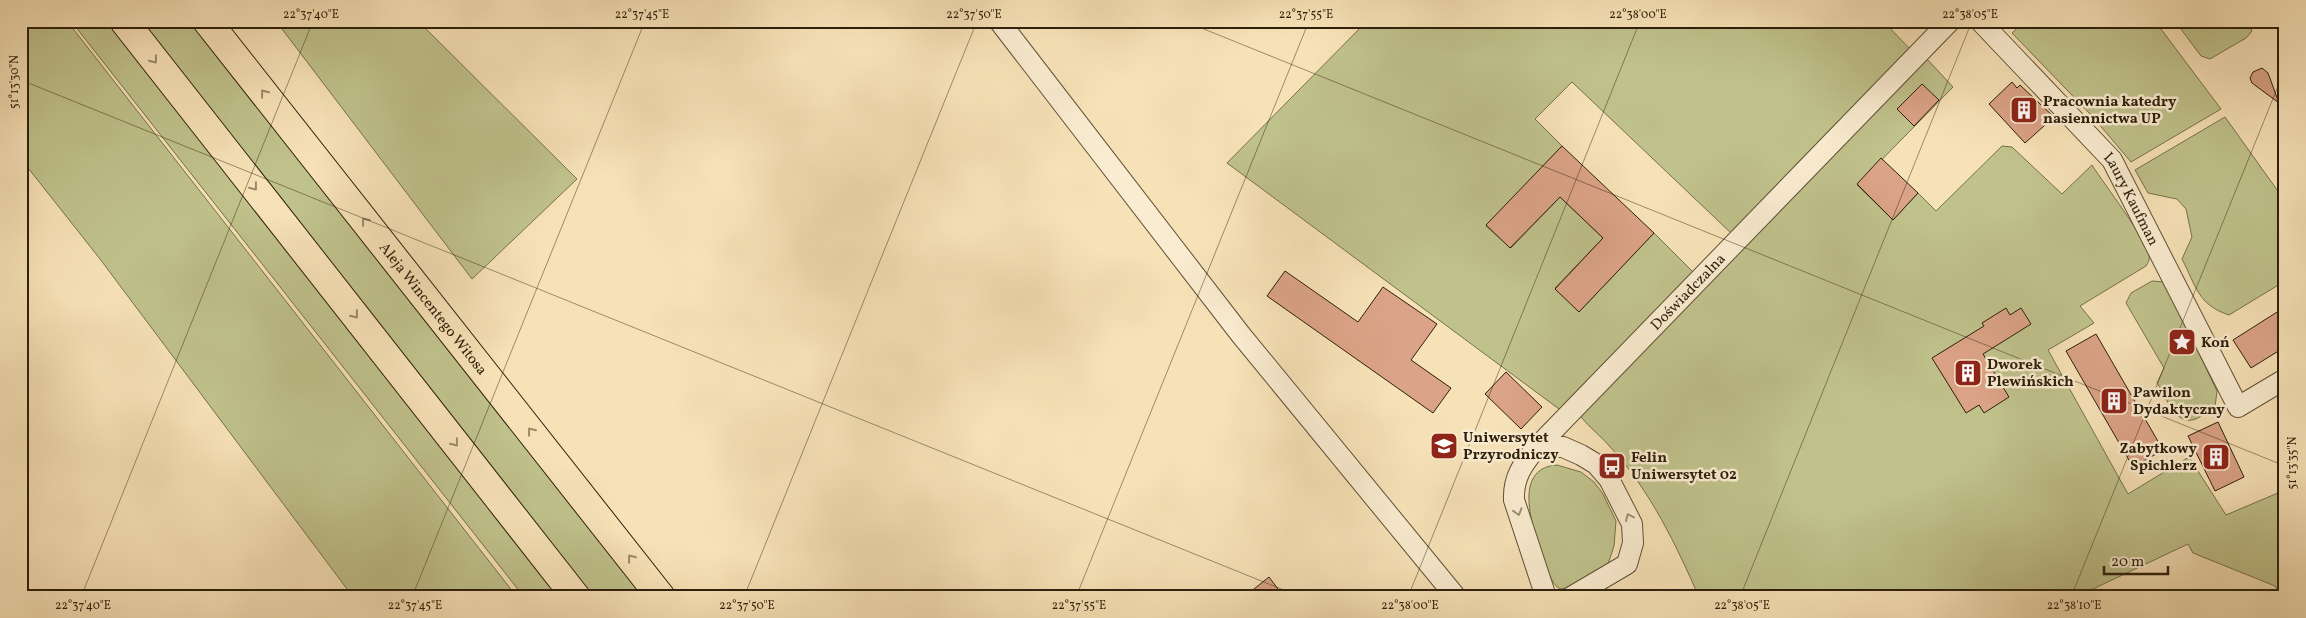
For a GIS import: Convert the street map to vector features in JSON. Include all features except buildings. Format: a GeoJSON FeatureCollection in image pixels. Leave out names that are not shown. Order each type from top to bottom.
{"type":"FeatureCollection","features":[{"type":"Feature","properties":{"kind":"main road"},"geometry":{"type":"LineString","coordinates":[[124,21],[576,597]]}},
{"type":"Feature","properties":{"kind":"main road","name":"Aleja Wincentego Witosa"},"geometry":{"type":"LineString","coordinates":[[207,21],[661,597]]}},
{"type":"Feature","properties":{"kind":"street"},"geometry":{"type":"LineString","coordinates":[[998,21],[1241,335],[1456,597]]}},
{"type":"Feature","properties":{"kind":"street","name":"Doświadczalna"},"geometry":{"type":"LineString","coordinates":[[1546,597],[1514,500],[1517,473],[1537,447],[1950,21]]}},
{"type":"Feature","properties":{"kind":"street","name":"Laury Kaufman"},"geometry":{"type":"LineString","coordinates":[[1981,22],[2112,160],[2238,406],[2285,379]]}},
{"type":"Feature","properties":{"kind":"street"},"geometry":{"type":"LineString","coordinates":[[1537,447],[1564,447],[1596,464],[1609,479],[1632,524],[1633,544],[1627,564],[1571,597]]}},
{"type":"Feature","properties":{"kind":"green space"},"geometry":{"type":"Polygon","coordinates":[[[21,21],[67,21],[517,597],[353,597],[100,259],[21,159],[21,21]]]}},
{"type":"Feature","properties":{"kind":"green space"},"geometry":{"type":"Polygon","coordinates":[[[71,21],[108,21],[563,597],[524,597],[71,21]]]}},
{"type":"Feature","properties":{"kind":"green space"},"geometry":{"type":"Polygon","coordinates":[[[139,21],[193,21],[646,597],[590,597],[139,21]]]}},
{"type":"Feature","properties":{"kind":"green space"},"geometry":{"type":"Polygon","coordinates":[[[276,21],[418,21],[577,179],[472,279],[276,21]]]}},
{"type":"Feature","properties":{"kind":"green space"},"geometry":{"type":"Polygon","coordinates":[[[1367,21],[1883,21],[1911,50],[1731,233],[1572,82],[1535,119],[1562,146],[1486,226],[1511,248],[1560,197],[1603,238],[1555,288],[1579,312],[1654,233],[1694,273],[1559,409],[1227,163],[1367,21]]]}},
{"type":"Feature","properties":{"kind":"green space"},"geometry":{"type":"Polygon","coordinates":[[[2025,21],[2155,21],[2221,109],[2131,162],[2092,116],[2012,33],[2025,21]]]}},
{"type":"Feature","properties":{"kind":"green space"},"geometry":{"type":"Polygon","coordinates":[[[2175,21],[2248,21],[2252,31],[2246,38],[2210,59],[2201,56],[2175,21]]]}},
{"type":"Feature","properties":{"kind":"green space"},"geometry":{"type":"Polygon","coordinates":[[[1926,58],[1953,87],[1857,185],[1893,220],[1918,193],[1936,211],[2002,146],[2012,147],[2062,194],[2092,165],[2140,235],[2149,255],[2149,260],[2146,266],[2080,306],[2094,323],[2048,350],[2128,494],[2189,457],[2226,515],[2285,490],[2285,597],[2281,597],[2275,586],[2193,553],[2188,544],[2076,597],[1699,597],[1672,539],[1651,501],[1626,466],[1580,416],[1926,58]]]}},
{"type":"Feature","properties":{"kind":"green space"},"geometry":{"type":"Polygon","coordinates":[[[2225,117],[2285,201],[2285,281],[2229,315],[2219,311],[2204,300],[2182,259],[2192,237],[2186,209],[2177,199],[2148,193],[2135,170],[2225,117]]]}},
{"type":"Feature","properties":{"kind":"green space"},"geometry":{"type":"Polygon","coordinates":[[[2152,281],[2165,282],[2217,391],[2215,407],[2198,418],[2184,419],[2178,416],[2169,404],[2157,383],[2164,368],[2126,303],[2131,293],[2152,281]]]}},
{"type":"Feature","properties":{"kind":"green space"},"geometry":{"type":"Polygon","coordinates":[[[1557,465],[1581,472],[1594,482],[1603,494],[1616,521],[1614,546],[1608,564],[1603,569],[1566,588],[1560,589],[1552,580],[1548,571],[1535,534],[1529,503],[1530,489],[1534,477],[1543,469],[1557,465]]]}},
{"type":"Feature","properties":{"kind":"place","name":"Pracownia katedry nasiennictwa UP"},"geometry":{"type":"Point","coordinates":[2024,110]}},
{"type":"Feature","properties":{"kind":"place","name":"Koń"},"geometry":{"type":"Point","coordinates":[2182,342]}},
{"type":"Feature","properties":{"kind":"place","name":"Dworek Plewińskich"},"geometry":{"type":"Point","coordinates":[1968,373]}},
{"type":"Feature","properties":{"kind":"place","name":"Pawilon Dydaktyczny"},"geometry":{"type":"Point","coordinates":[2114,401]}},
{"type":"Feature","properties":{"kind":"place","name":"Uniwersytet Przyrodniczy"},"geometry":{"type":"Point","coordinates":[1444,446]}},
{"type":"Feature","properties":{"kind":"place","name":"Zabytkowy Spichlerz"},"geometry":{"type":"Point","coordinates":[2216,457]}},
{"type":"Feature","properties":{"kind":"place","name":"Felin Uniwersytet 02"},"geometry":{"type":"Point","coordinates":[1612,466]}}]}
